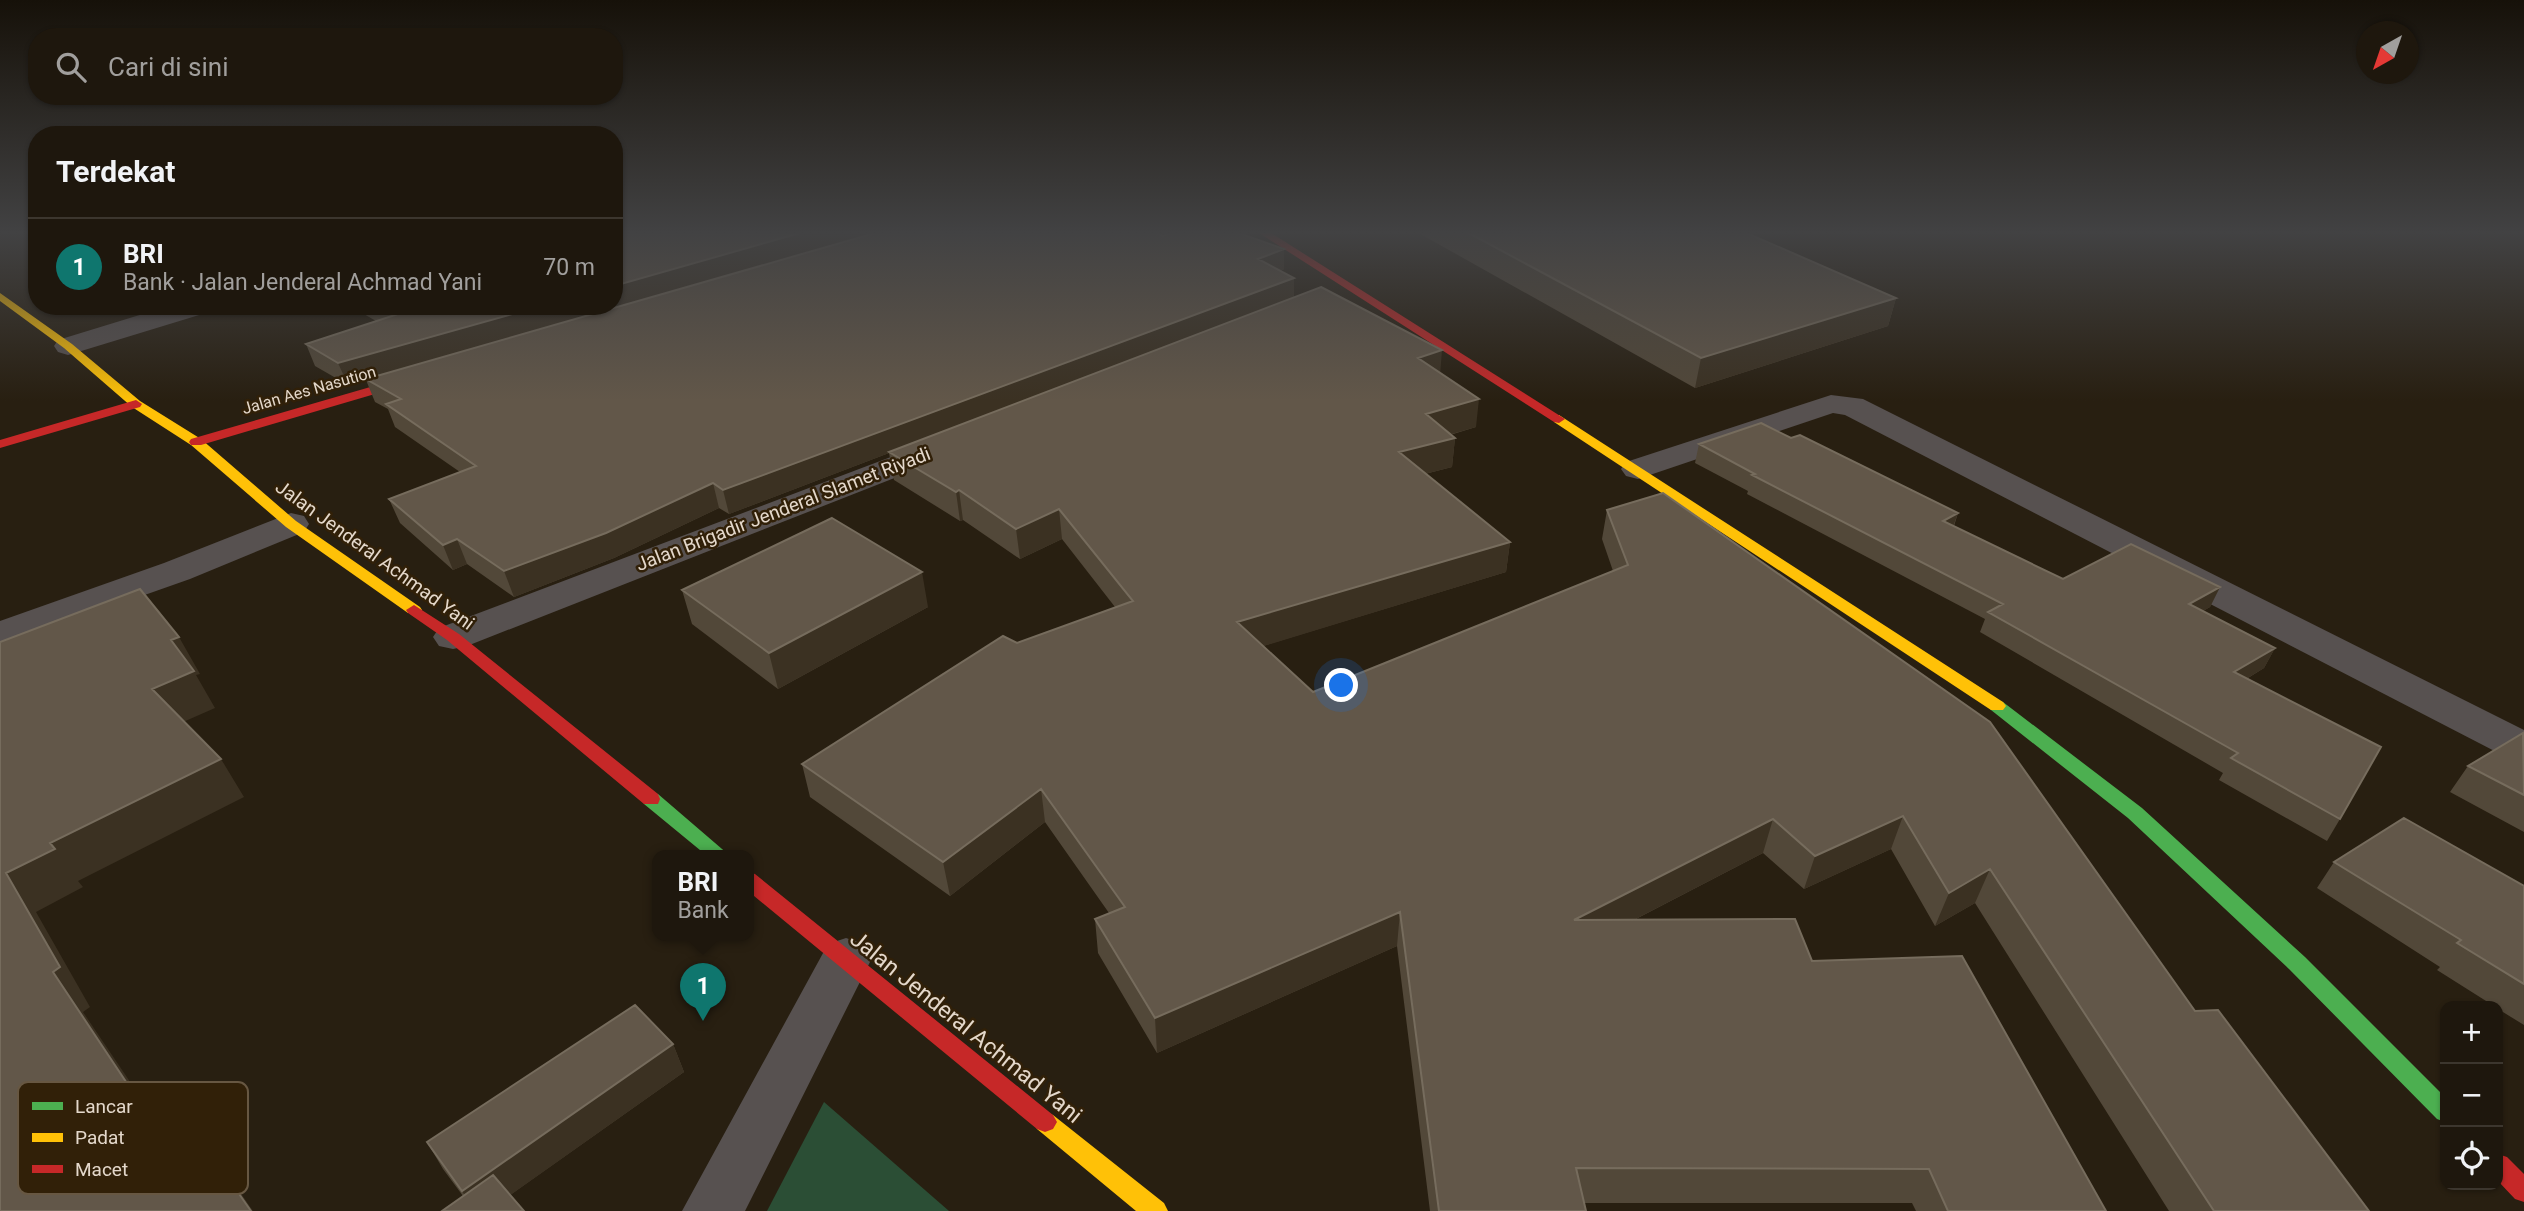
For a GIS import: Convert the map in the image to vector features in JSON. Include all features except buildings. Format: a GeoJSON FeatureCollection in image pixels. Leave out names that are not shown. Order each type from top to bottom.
{"type":"FeatureCollection","features":[{"type":"Feature","properties":{"kind":"main road"},"geometry":{"type":"LineString","coordinates":[[1349,289],[1638,470],[1985,696],[2135,813],[2297,963],[2440,1107]]}},
{"type":"Feature","properties":{"kind":"main road","name":"Jalan Jenderal Achmad Yani"},"geometry":{"type":"LineString","coordinates":[[0,296],[68,346],[136,404],[196,442],[290,524],[453,637],[713,850]]}},
{"type":"Feature","properties":{"kind":"main road","name":"Jalan Aes Nasution"},"geometry":{"type":"LineString","coordinates":[[196,442],[436,372]]}},
{"type":"Feature","properties":{"kind":"main road"},"geometry":{"type":"LineString","coordinates":[[0,444],[136,404]]}},
{"type":"Feature","properties":{"kind":"main road","name":"Jalan Jenderal Achmad Yani"},"geometry":{"type":"LineString","coordinates":[[754,883],[1155,1211]]}},
{"type":"Feature","properties":{"kind":"main road"},"geometry":{"type":"LineString","coordinates":[[2503,1170],[2524,1191]]}},
{"type":"Feature","properties":{"kind":"street"},"geometry":{"type":"LineString","coordinates":[[1309,304],[1349,289]]}},
{"type":"Feature","properties":{"kind":"street"},"geometry":{"type":"LineString","coordinates":[[68,346],[170,315]]}},
{"type":"Feature","properties":{"kind":"street"},"geometry":{"type":"LineString","coordinates":[[1638,470],[1831,404],[1852,406],[2524,748]]}},
{"type":"Feature","properties":{"kind":"street","name":"Jalan Brigadir Jenderal Slamet Riyadi"},"geometry":{"type":"LineString","coordinates":[[453,637],[970,436]]}},
{"type":"Feature","properties":{"kind":"street"},"geometry":{"type":"LineString","coordinates":[[0,634],[177,571],[290,524]]}},
{"type":"Feature","properties":{"kind":"street"},"geometry":{"type":"LineString","coordinates":[[713,1211],[846,958]]}},
{"type":"Feature","properties":{"kind":"green space"},"geometry":{"type":"Polygon","coordinates":[[[824,1102],[949,1211],[767,1211],[824,1102]]]}},
{"type":"Feature","properties":{"kind":"traffic: fast"},"geometry":{"type":"LineString","coordinates":[[1997,706],[2135,813],[2297,963],[2440,1107]]}},
{"type":"Feature","properties":{"kind":"traffic: fast"},"geometry":{"type":"LineString","coordinates":[[651,799],[713,850]]}},
{"type":"Feature","properties":{"kind":"traffic: slow"},"geometry":{"type":"LineString","coordinates":[[0,296],[68,346],[136,404],[196,442],[291,524],[414,610]]}},
{"type":"Feature","properties":{"kind":"traffic: slow"},"geometry":{"type":"LineString","coordinates":[[1559,419],[1997,706]]}},
{"type":"Feature","properties":{"kind":"traffic: slow"},"geometry":{"type":"LineString","coordinates":[[1045,1122],[1155,1211]]}},
{"type":"Feature","properties":{"kind":"traffic: jam"},"geometry":{"type":"LineString","coordinates":[[1351,288],[1559,419]]}},
{"type":"Feature","properties":{"kind":"traffic: jam"},"geometry":{"type":"LineString","coordinates":[[196,442],[422,376]]}},
{"type":"Feature","properties":{"kind":"traffic: jam"},"geometry":{"type":"LineString","coordinates":[[0,444],[136,404]]}},
{"type":"Feature","properties":{"kind":"traffic: jam"},"geometry":{"type":"LineString","coordinates":[[414,610],[453,637],[651,799]]}},
{"type":"Feature","properties":{"kind":"traffic: jam"},"geometry":{"type":"LineString","coordinates":[[754,884],[1045,1122]]}},
{"type":"Feature","properties":{"kind":"traffic: jam"},"geometry":{"type":"LineString","coordinates":[[2503,1170],[2524,1191]]}},
{"type":"Feature","properties":{"kind":"place","name":"BRI"},"geometry":{"type":"Point","coordinates":[703,1021]}}]}
